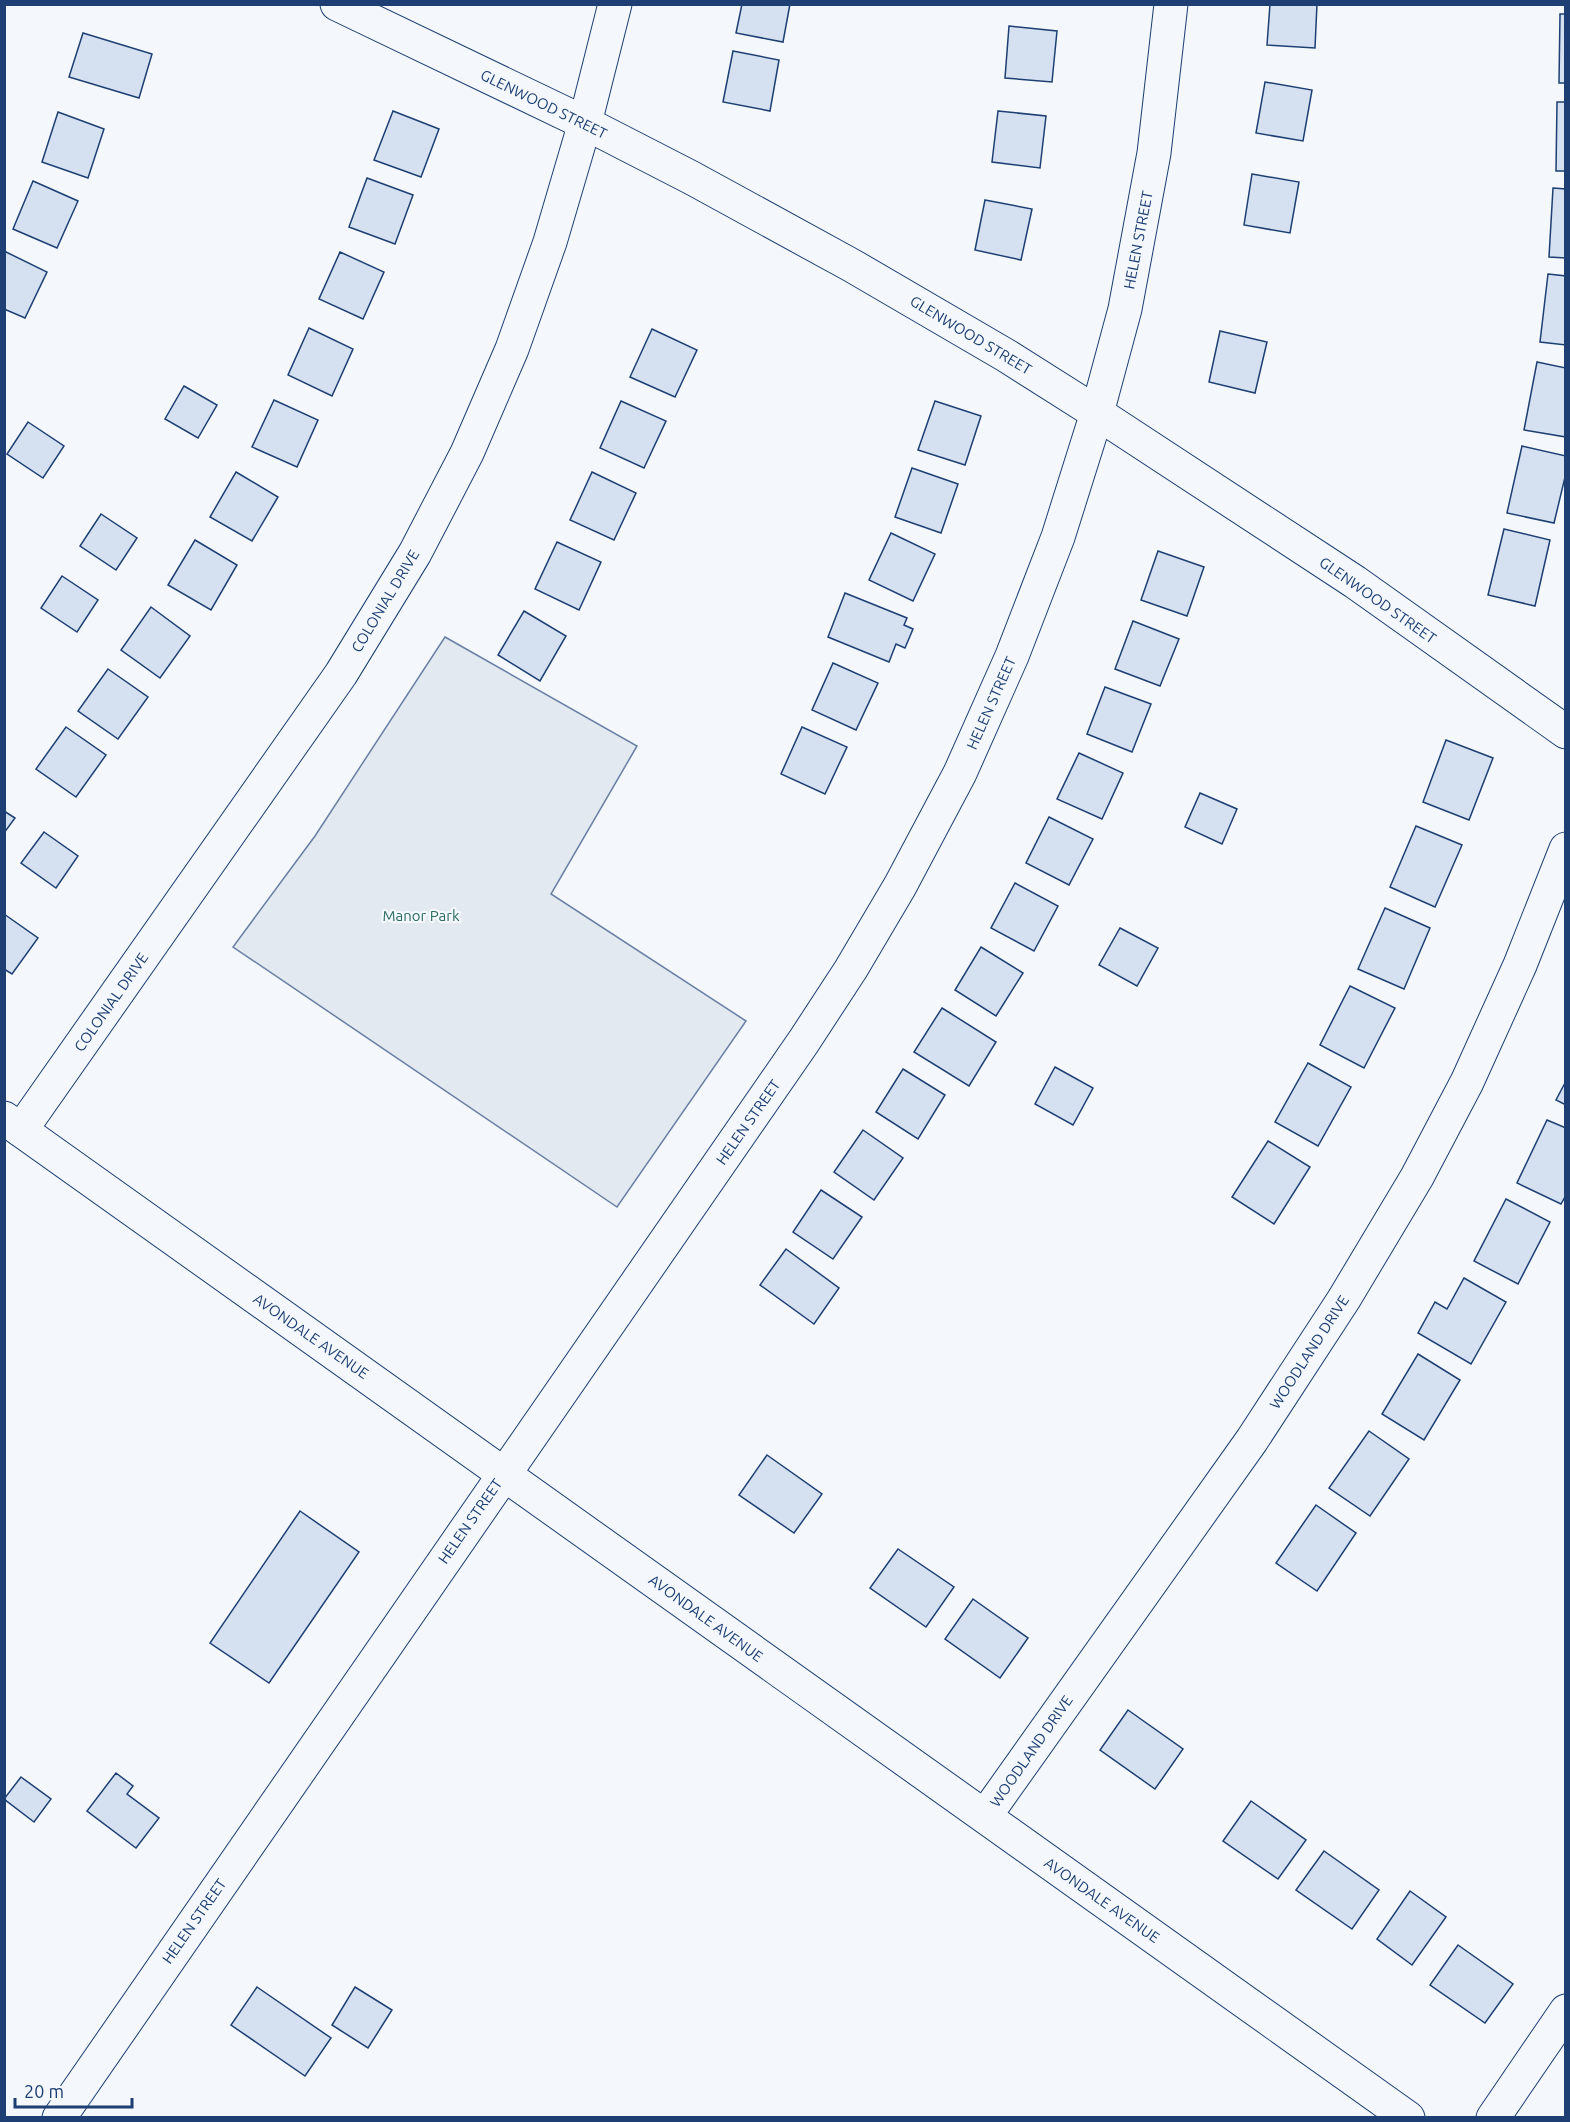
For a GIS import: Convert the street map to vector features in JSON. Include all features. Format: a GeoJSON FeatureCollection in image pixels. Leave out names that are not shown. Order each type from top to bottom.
{"type":"FeatureCollection","features":[{"type":"Feature","properties":{"kind":"street","name":"GLENWOOD STREET"},"geometry":{"type":"LineString","coordinates":[[337,4],[585,123],[692,178],[851,265],[1007,356],[1355,582],[1566,732]]}},
{"type":"Feature","properties":{"kind":"street","name":"COLONIAL DRIVE"},"geometry":{"type":"LineString","coordinates":[[13,1124],[341,674],[415,553],[467,453],[512,349],[550,242],[585,123],[615,4]]}},
{"type":"Feature","properties":{"kind":"street","name":"HELEN STREET"},"geometry":{"type":"LineString","coordinates":[[59,2118],[804,1041],[851,969],[900,886],[960,773],[1012,656],[1058,537],[1097,413],[1125,309],[1154,153],[1171,4]]}},
{"type":"Feature","properties":{"kind":"street","name":"WOODLAND DRIVE"},"geometry":{"type":"LineString","coordinates":[[985,1816],[1252,1440],[1344,1299],[1387,1228],[1417,1177],[1467,1082],[1520,965],[1566,849]]}},
{"type":"Feature","properties":{"kind":"street","name":"AVONDALE AVENUE"},"geometry":{"type":"LineString","coordinates":[[13,1124],[1408,2118]]}},
{"type":"Feature","properties":{"kind":"street"},"geometry":{"type":"LineString","coordinates":[[1493,2118],[1566,2011]]}},
{"type":"Feature","properties":{"kind":"green space","name":"Manor Park"},"geometry":{"type":"Polygon","coordinates":[[[445,637],[637,746],[551,894],[746,1021],[617,1207],[233,947],[315,836],[445,637]]]}},
{"type":"Feature","properties":{"kind":"building"},"geometry":{"type":"Polygon","coordinates":[[[742,4],[790,4],[783,42],[736,33],[742,4]]]}},
{"type":"Feature","properties":{"kind":"building"},"geometry":{"type":"Polygon","coordinates":[[[1270,4],[1317,4],[1315,48],[1267,45],[1270,4]]]}},
{"type":"Feature","properties":{"kind":"building"},"geometry":{"type":"Polygon","coordinates":[[[1560,14],[1566,14],[1566,83],[1559,83],[1560,14]]]}},
{"type":"Feature","properties":{"kind":"building"},"geometry":{"type":"Polygon","coordinates":[[[1009,26],[1057,31],[1052,82],[1005,78],[1009,26]]]}},
{"type":"Feature","properties":{"kind":"building"},"geometry":{"type":"Polygon","coordinates":[[[83,33],[152,54],[139,98],[69,77],[83,33]]]}},
{"type":"Feature","properties":{"kind":"building"},"geometry":{"type":"Polygon","coordinates":[[[733,51],[779,60],[770,111],[723,102],[733,51]]]}},
{"type":"Feature","properties":{"kind":"building"},"geometry":{"type":"Polygon","coordinates":[[[1265,82],[1312,90],[1303,141],[1256,133],[1265,82]]]}},
{"type":"Feature","properties":{"kind":"building"},"geometry":{"type":"Polygon","coordinates":[[[1557,102],[1566,102],[1566,171],[1556,171],[1557,102]]]}},
{"type":"Feature","properties":{"kind":"building"},"geometry":{"type":"Polygon","coordinates":[[[393,111],[439,129],[421,177],[374,160],[393,111]]]}},
{"type":"Feature","properties":{"kind":"building"},"geometry":{"type":"Polygon","coordinates":[[[998,111],[1046,116],[1040,168],[992,162],[998,111]]]}},
{"type":"Feature","properties":{"kind":"building"},"geometry":{"type":"Polygon","coordinates":[[[58,112],[104,129],[88,178],[42,162],[58,112]]]}},
{"type":"Feature","properties":{"kind":"building"},"geometry":{"type":"Polygon","coordinates":[[[1252,174],[1299,182],[1290,233],[1244,225],[1252,174]]]}},
{"type":"Feature","properties":{"kind":"building"},"geometry":{"type":"Polygon","coordinates":[[[367,178],[413,195],[395,244],[349,227],[367,178]]]}},
{"type":"Feature","properties":{"kind":"building"},"geometry":{"type":"Polygon","coordinates":[[[33,181],[78,201],[57,248],[13,229],[33,181]]]}},
{"type":"Feature","properties":{"kind":"building"},"geometry":{"type":"Polygon","coordinates":[[[1553,188],[1566,189],[1566,258],[1549,257],[1553,188]]]}},
{"type":"Feature","properties":{"kind":"building"},"geometry":{"type":"Polygon","coordinates":[[[985,200],[1032,209],[1021,260],[975,250],[985,200]]]}},
{"type":"Feature","properties":{"kind":"building"},"geometry":{"type":"Polygon","coordinates":[[[4,251],[47,272],[25,318],[4,309],[4,251]]]}},
{"type":"Feature","properties":{"kind":"building"},"geometry":{"type":"Polygon","coordinates":[[[340,252],[384,272],[363,319],[319,299],[340,252]]]}},
{"type":"Feature","properties":{"kind":"building"},"geometry":{"type":"Polygon","coordinates":[[[1548,274],[1566,276],[1566,345],[1540,342],[1548,274]]]}},
{"type":"Feature","properties":{"kind":"building"},"geometry":{"type":"Polygon","coordinates":[[[309,328],[353,349],[332,396],[288,375],[309,328]]]}},
{"type":"Feature","properties":{"kind":"building"},"geometry":{"type":"Polygon","coordinates":[[[652,329],[697,350],[675,397],[630,377],[652,329]]]}},
{"type":"Feature","properties":{"kind":"building"},"geometry":{"type":"Polygon","coordinates":[[[1220,331],[1267,342],[1255,393],[1209,382],[1220,331]]]}},
{"type":"Feature","properties":{"kind":"building"},"geometry":{"type":"Polygon","coordinates":[[[1537,362],[1566,368],[1566,437],[1524,430],[1537,362]]]}},
{"type":"Feature","properties":{"kind":"building"},"geometry":{"type":"Polygon","coordinates":[[[184,386],[217,405],[198,438],[165,419],[184,386]]]}},
{"type":"Feature","properties":{"kind":"building"},"geometry":{"type":"Polygon","coordinates":[[[274,400],[318,420],[297,467],[252,447],[274,400]]]}},
{"type":"Feature","properties":{"kind":"building"},"geometry":{"type":"Polygon","coordinates":[[[621,401],[666,421],[644,468],[600,448],[621,401]]]}},
{"type":"Feature","properties":{"kind":"building"},"geometry":{"type":"Polygon","coordinates":[[[935,401],[981,416],[965,465],[918,450],[935,401]]]}},
{"type":"Feature","properties":{"kind":"building"},"geometry":{"type":"Polygon","coordinates":[[[28,422],[64,446],[43,478],[7,454],[28,422]]]}},
{"type":"Feature","properties":{"kind":"building"},"geometry":{"type":"Polygon","coordinates":[[[1522,446],[1566,456],[1566,473],[1554,523],[1507,513],[1522,446]]]}},
{"type":"Feature","properties":{"kind":"building"},"geometry":{"type":"Polygon","coordinates":[[[912,468],[958,484],[941,533],[895,517],[912,468]]]}},
{"type":"Feature","properties":{"kind":"building"},"geometry":{"type":"Polygon","coordinates":[[[236,472],[278,497],[252,541],[210,517],[236,472]]]}},
{"type":"Feature","properties":{"kind":"building"},"geometry":{"type":"Polygon","coordinates":[[[592,472],[636,493],[614,540],[570,520],[592,472]]]}},
{"type":"Feature","properties":{"kind":"building"},"geometry":{"type":"Polygon","coordinates":[[[101,514],[137,538],[116,570],[80,546],[101,514]]]}},
{"type":"Feature","properties":{"kind":"building"},"geometry":{"type":"Polygon","coordinates":[[[1504,529],[1550,540],[1535,606],[1488,595],[1504,529]]]}},
{"type":"Feature","properties":{"kind":"building"},"geometry":{"type":"Polygon","coordinates":[[[891,533],[935,554],[913,601],[869,580],[891,533]]]}},
{"type":"Feature","properties":{"kind":"building"},"geometry":{"type":"Polygon","coordinates":[[[195,540],[237,565],[211,610],[168,585],[195,540]]]}},
{"type":"Feature","properties":{"kind":"building"},"geometry":{"type":"Polygon","coordinates":[[[557,542],[601,562],[579,610],[535,589],[557,542]]]}},
{"type":"Feature","properties":{"kind":"building"},"geometry":{"type":"Polygon","coordinates":[[[1158,551],[1204,567],[1187,616],[1141,600],[1158,551]]]}},
{"type":"Feature","properties":{"kind":"building"},"geometry":{"type":"Polygon","coordinates":[[[62,576],[98,600],[77,632],[41,608],[62,576]]]}},
{"type":"Feature","properties":{"kind":"building"},"geometry":{"type":"Polygon","coordinates":[[[845,593],[907,618],[904,625],[913,629],[905,648],[896,644],[889,662],[828,637],[845,593]]]}},
{"type":"Feature","properties":{"kind":"building"},"geometry":{"type":"Polygon","coordinates":[[[151,607],[190,636],[160,678],[121,650],[151,607]]]}},
{"type":"Feature","properties":{"kind":"building"},"geometry":{"type":"Polygon","coordinates":[[[524,611],[566,636],[540,681],[498,655],[524,611]]]}},
{"type":"Feature","properties":{"kind":"building"},"geometry":{"type":"Polygon","coordinates":[[[1133,621],[1179,639],[1160,686],[1115,669],[1133,621]]]}},
{"type":"Feature","properties":{"kind":"building"},"geometry":{"type":"Polygon","coordinates":[[[833,663],[878,683],[856,730],[812,710],[833,663]]]}},
{"type":"Feature","properties":{"kind":"building"},"geometry":{"type":"Polygon","coordinates":[[[108,669],[148,697],[118,739],[78,711],[108,669]]]}},
{"type":"Feature","properties":{"kind":"building"},"geometry":{"type":"Polygon","coordinates":[[[1105,687],[1151,704],[1132,752],[1087,734],[1105,687]]]}},
{"type":"Feature","properties":{"kind":"building"},"geometry":{"type":"Polygon","coordinates":[[[66,727],[106,755],[76,797],[36,769],[66,727]]]}},
{"type":"Feature","properties":{"kind":"building"},"geometry":{"type":"Polygon","coordinates":[[[802,727],[847,747],[825,794],[781,774],[802,727]]]}},
{"type":"Feature","properties":{"kind":"building"},"geometry":{"type":"Polygon","coordinates":[[[1446,740],[1493,758],[1469,820],[1423,802],[1446,740]]]}},
{"type":"Feature","properties":{"kind":"building"},"geometry":{"type":"Polygon","coordinates":[[[1079,753],[1123,773],[1102,819],[1057,799],[1079,753]]]}},
{"type":"Feature","properties":{"kind":"building"},"geometry":{"type":"Polygon","coordinates":[[[1200,793],[1237,809],[1222,844],[1185,827],[1200,793]]]}},
{"type":"Feature","properties":{"kind":"building"},"geometry":{"type":"Polygon","coordinates":[[[4,811],[15,818],[4,833],[4,811]]]}},
{"type":"Feature","properties":{"kind":"building"},"geometry":{"type":"Polygon","coordinates":[[[1049,817],[1093,839],[1069,885],[1026,863],[1049,817]]]}},
{"type":"Feature","properties":{"kind":"building"},"geometry":{"type":"Polygon","coordinates":[[[1416,826],[1462,845],[1435,907],[1390,887],[1416,826]]]}},
{"type":"Feature","properties":{"kind":"building"},"geometry":{"type":"Polygon","coordinates":[[[44,832],[78,856],[56,888],[21,863],[44,832]]]}},
{"type":"Feature","properties":{"kind":"building"},"geometry":{"type":"Polygon","coordinates":[[[1015,883],[1058,906],[1034,951],[991,928],[1015,883]]]}},
{"type":"Feature","properties":{"kind":"building"},"geometry":{"type":"Polygon","coordinates":[[[1385,908],[1430,928],[1404,989],[1358,969],[1385,908]]]}},
{"type":"Feature","properties":{"kind":"building"},"geometry":{"type":"Polygon","coordinates":[[[4,914],[38,938],[12,974],[4,969],[4,914]]]}},
{"type":"Feature","properties":{"kind":"building"},"geometry":{"type":"Polygon","coordinates":[[[1120,928],[1158,948],[1137,986],[1099,965],[1120,928]]]}},
{"type":"Feature","properties":{"kind":"building"},"geometry":{"type":"Polygon","coordinates":[[[981,947],[1023,973],[996,1016],[955,990],[981,947]]]}},
{"type":"Feature","properties":{"kind":"building"},"geometry":{"type":"Polygon","coordinates":[[[1350,986],[1395,1008],[1364,1068],[1320,1045],[1350,986]]]}},
{"type":"Feature","properties":{"kind":"building"},"geometry":{"type":"Polygon","coordinates":[[[942,1008],[996,1042],[969,1086],[914,1052],[942,1008]]]}},
{"type":"Feature","properties":{"kind":"building"},"geometry":{"type":"Polygon","coordinates":[[[1308,1063],[1351,1087],[1318,1146],[1275,1122],[1308,1063]]]}},
{"type":"Feature","properties":{"kind":"building"},"geometry":{"type":"Polygon","coordinates":[[[1055,1067],[1093,1088],[1073,1125],[1035,1104],[1055,1067]]]}},
{"type":"Feature","properties":{"kind":"building"},"geometry":{"type":"Polygon","coordinates":[[[903,1069],[945,1095],[918,1139],[876,1112],[903,1069]]]}},
{"type":"Feature","properties":{"kind":"building"},"geometry":{"type":"Polygon","coordinates":[[[1566,1081],[1566,1105],[1556,1100],[1566,1081]]]}},
{"type":"Feature","properties":{"kind":"building"},"geometry":{"type":"Polygon","coordinates":[[[1547,1120],[1566,1128],[1566,1195],[1561,1204],[1517,1183],[1547,1120]]]}},
{"type":"Feature","properties":{"kind":"building"},"geometry":{"type":"Polygon","coordinates":[[[863,1130],[903,1158],[874,1200],[834,1172],[863,1130]]]}},
{"type":"Feature","properties":{"kind":"building"},"geometry":{"type":"Polygon","coordinates":[[[1268,1141],[1310,1167],[1274,1224],[1232,1197],[1268,1141]]]}},
{"type":"Feature","properties":{"kind":"building"},"geometry":{"type":"Polygon","coordinates":[[[821,1190],[862,1217],[833,1259],[793,1232],[821,1190]]]}},
{"type":"Feature","properties":{"kind":"building"},"geometry":{"type":"Polygon","coordinates":[[[1506,1199],[1550,1222],[1518,1284],[1474,1261],[1506,1199]]]}},
{"type":"Feature","properties":{"kind":"building"},"geometry":{"type":"Polygon","coordinates":[[[786,1249],[839,1288],[814,1324],[760,1285],[786,1249]]]}},
{"type":"Feature","properties":{"kind":"building"},"geometry":{"type":"Polygon","coordinates":[[[1464,1278],[1506,1302],[1471,1364],[1418,1333],[1435,1302],[1447,1309],[1464,1278]]]}},
{"type":"Feature","properties":{"kind":"building"},"geometry":{"type":"Polygon","coordinates":[[[1418,1354],[1460,1380],[1424,1440],[1382,1414],[1418,1354]]]}},
{"type":"Feature","properties":{"kind":"building"},"geometry":{"type":"Polygon","coordinates":[[[1369,1431],[1409,1459],[1370,1516],[1329,1488],[1369,1431]]]}},
{"type":"Feature","properties":{"kind":"building"},"geometry":{"type":"Polygon","coordinates":[[[767,1455],[822,1494],[794,1533],[739,1495],[767,1455]]]}},
{"type":"Feature","properties":{"kind":"building"},"geometry":{"type":"Polygon","coordinates":[[[1316,1505],[1356,1533],[1317,1591],[1276,1563],[1316,1505]]]}},
{"type":"Feature","properties":{"kind":"building"},"geometry":{"type":"Polygon","coordinates":[[[300,1511],[359,1552],[269,1683],[210,1643],[300,1511]]]}},
{"type":"Feature","properties":{"kind":"building"},"geometry":{"type":"Polygon","coordinates":[[[898,1549],[954,1587],[926,1627],[870,1588],[898,1549]]]}},
{"type":"Feature","properties":{"kind":"building"},"geometry":{"type":"Polygon","coordinates":[[[973,1599],[1028,1638],[1000,1678],[945,1639],[973,1599]]]}},
{"type":"Feature","properties":{"kind":"building"},"geometry":{"type":"Polygon","coordinates":[[[1128,1710],[1183,1749],[1155,1789],[1100,1750],[1128,1710]]]}},
{"type":"Feature","properties":{"kind":"building"},"geometry":{"type":"Polygon","coordinates":[[[116,1773],[133,1786],[127,1794],[159,1818],[136,1848],[87,1811],[116,1773]]]}},
{"type":"Feature","properties":{"kind":"building"},"geometry":{"type":"Polygon","coordinates":[[[21,1777],[51,1799],[34,1822],[4,1799],[21,1777]]]}},
{"type":"Feature","properties":{"kind":"building"},"geometry":{"type":"Polygon","coordinates":[[[1251,1801],[1306,1840],[1278,1879],[1223,1841],[1251,1801]]]}},
{"type":"Feature","properties":{"kind":"building"},"geometry":{"type":"Polygon","coordinates":[[[1324,1851],[1379,1890],[1352,1929],[1296,1890],[1324,1851]]]}},
{"type":"Feature","properties":{"kind":"building"},"geometry":{"type":"Polygon","coordinates":[[[1410,1891],[1446,1917],[1412,1965],[1377,1939],[1410,1891]]]}},
{"type":"Feature","properties":{"kind":"building"},"geometry":{"type":"Polygon","coordinates":[[[1458,1945],[1513,1984],[1485,2023],[1430,1985],[1458,1945]]]}},
{"type":"Feature","properties":{"kind":"building"},"geometry":{"type":"Polygon","coordinates":[[[257,1987],[331,2038],[305,2076],[231,2025],[257,1987]]]}},
{"type":"Feature","properties":{"kind":"building"},"geometry":{"type":"Polygon","coordinates":[[[355,1987],[392,2010],[368,2048],[332,2025],[355,1987]]]}}]}
